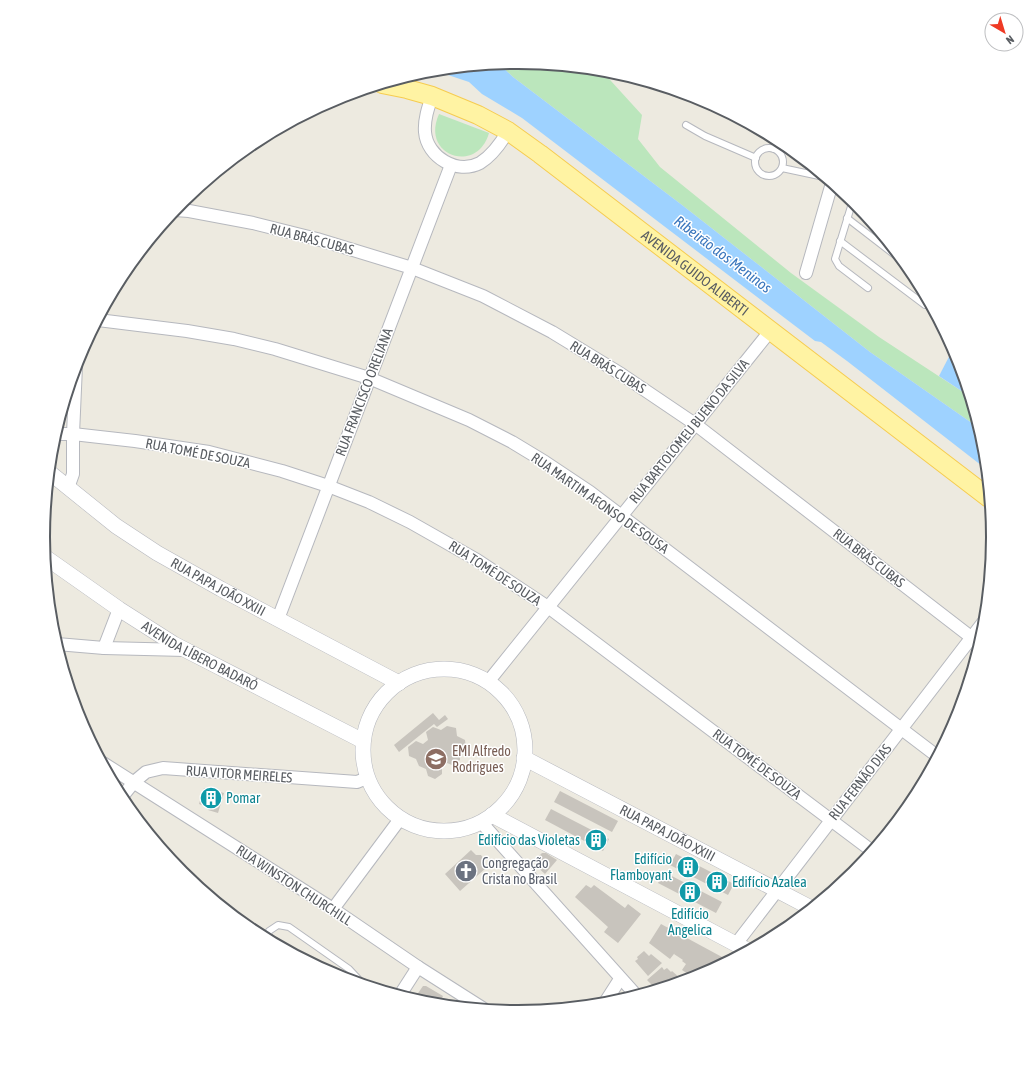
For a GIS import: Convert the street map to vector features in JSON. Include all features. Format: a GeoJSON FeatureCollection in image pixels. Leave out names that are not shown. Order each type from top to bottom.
{"type":"FeatureCollection","features":[{"type":"Feature","properties":{"kind":"main road","name":"AVENIDA GUIDO ALIBERTI"},"geometry":{"type":"LineString","coordinates":[[393,86],[432,96],[492,121],[508,131],[771,330],[984,494]]}},
{"type":"Feature","properties":{"kind":"street"},"geometry":{"type":"LineString","coordinates":[[432,96],[425,123],[425,133],[434,153],[439,158],[451,164],[463,167],[479,163],[490,156],[508,131]]}},
{"type":"Feature","properties":{"kind":"street","name":"RUA FRANCISCO ORELIANA"},"geometry":{"type":"LineString","coordinates":[[278,618],[451,164]]}},
{"type":"Feature","properties":{"kind":"street"},"geometry":{"type":"LineString","coordinates":[[806,273],[830,188]]}},
{"type":"Feature","properties":{"kind":"street","name":"RUA BRÁS CUBAS"},"geometry":{"type":"LineString","coordinates":[[183,211],[260,225],[317,239],[412,268],[483,296],[552,332],[621,374],[695,424],[974,640]]}},
{"type":"Feature","properties":{"kind":"street","name":"RUA MARTIM AFONSO DE SOUSA"},"geometry":{"type":"LineString","coordinates":[[103,321],[172,328],[234,339],[275,349],[369,378],[469,420],[512,442],[551,466],[621,516],[933,753]]}},
{"type":"Feature","properties":{"kind":"street","name":"RUA BARTOLOMEU BUENO DA SILVA"},"geometry":{"type":"LineString","coordinates":[[488,682],[771,330]]}},
{"type":"Feature","properties":{"kind":"street"},"geometry":{"type":"LineString","coordinates":[[68,488],[72,474],[75,387]]}},
{"type":"Feature","properties":{"kind":"street","name":"RUA TOMÉ DE SOUZA"},"geometry":{"type":"LineString","coordinates":[[62,434],[136,440],[209,452],[282,471],[328,486],[369,502],[445,541],[477,560],[548,607],[868,848]]}},
{"type":"Feature","properties":{"kind":"street","name":"RUA PAPA JOÃO XXIII"},"geometry":{"type":"LineString","coordinates":[[54,476],[116,526],[157,553],[399,683]]}},
{"type":"Feature","properties":{"kind":"street","name":"AVENIDA LÍBERO BADARÓ"},"geometry":{"type":"LineString","coordinates":[[51,561],[119,609],[187,650],[363,741]]}},
{"type":"Feature","properties":{"kind":"street"},"geometry":{"type":"LineString","coordinates":[[104,648],[119,609]]}},
{"type":"Feature","properties":{"kind":"street","name":"RUA FERNÃO DIAS"},"geometry":{"type":"LineString","coordinates":[[741,947],[777,890],[901,729],[974,643]]}},
{"type":"Feature","properties":{"kind":"street"},"geometry":{"type":"LineString","coordinates":[[63,644],[104,648],[187,650]]}},
{"type":"Feature","properties":{"kind":"street"},"geometry":{"type":"LineString","coordinates":[[454,669],[476,675],[488,682],[509,701],[519,718],[524,738],[524,758],[519,779],[508,799],[487,818],[466,828],[443,831],[432,830],[416,826],[400,819],[380,801],[367,778],[363,762],[363,741],[366,724],[376,704],[391,688],[410,676],[431,670],[454,669]]}},
{"type":"Feature","properties":{"kind":"street","name":"RUA PAPA JOÃO XXIII"},"geometry":{"type":"LineString","coordinates":[[524,758],[806,905]]}},
{"type":"Feature","properties":{"kind":"street","name":"RUA WINSTON CHURCHILL"},"geometry":{"type":"LineString","coordinates":[[111,768],[333,909],[418,967],[474,1003]]}},
{"type":"Feature","properties":{"kind":"street","name":"RUA VITOR MEIRELES"},"geometry":{"type":"LineString","coordinates":[[126,792],[134,782],[146,772],[163,768],[357,782],[367,778]]}},
{"type":"Feature","properties":{"kind":"street"},"geometry":{"type":"LineString","coordinates":[[487,818],[741,947]]}},
{"type":"Feature","properties":{"kind":"street"},"geometry":{"type":"LineString","coordinates":[[487,818],[620,979],[632,991]]}},
{"type":"Feature","properties":{"kind":"street"},"geometry":{"type":"LineString","coordinates":[[333,909],[400,819]]}},
{"type":"Feature","properties":{"kind":"street"},"geometry":{"type":"LineString","coordinates":[[403,990],[418,967]]}},
{"type":"Feature","properties":{"kind":"street"},"geometry":{"type":"LineString","coordinates":[[609,996],[620,979]]}},
{"type":"Feature","properties":{"kind":"lane"},"geometry":{"type":"LineString","coordinates":[[686,125],[705,136],[756,158]]}},
{"type":"Feature","properties":{"kind":"lane"},"geometry":{"type":"LineString","coordinates":[[774,149],[782,156],[782,168],[775,176],[764,176],[757,169],[756,158],[763,150],[774,149]]}},
{"type":"Feature","properties":{"kind":"lane"},"geometry":{"type":"LineString","coordinates":[[782,168],[813,174]]}},
{"type":"Feature","properties":{"kind":"lane"},"geometry":{"type":"LineString","coordinates":[[850,208],[836,257],[837,263],[868,288]]}},
{"type":"Feature","properties":{"kind":"lane"},"geometry":{"type":"LineString","coordinates":[[847,218],[886,248]]}},
{"type":"Feature","properties":{"kind":"lane"},"geometry":{"type":"LineString","coordinates":[[840,241],[923,304]]}},
{"type":"Feature","properties":{"kind":"lane"},"geometry":{"type":"LineString","coordinates":[[269,933],[278,925],[289,927],[349,969],[354,975]]}},
{"type":"Feature","properties":{"kind":"green space"},"geometry":{"type":"Polygon","coordinates":[[[505,69],[549,70],[608,78],[642,115],[638,139],[660,167],[791,273],[879,337],[962,392],[972,423],[870,352],[682,205],[505,69]]]}},
{"type":"Feature","properties":{"kind":"green space"},"geometry":{"type":"Polygon","coordinates":[[[439,114],[489,133],[483,146],[473,154],[463,157],[452,155],[443,150],[437,141],[435,129],[439,114]]]}},
{"type":"Feature","properties":{"kind":"water","name":"Ribeirão dos Meninos"},"geometry":{"type":"Polygon","coordinates":[[[505,69],[870,352],[972,423],[980,464],[847,361],[821,342],[815,341],[522,118],[482,94],[469,82],[447,75],[505,69]]]}},
{"type":"Feature","properties":{"kind":"water"},"geometry":{"type":"Polygon","coordinates":[[[949,356],[962,392],[939,376],[949,356]]]}},
{"type":"Feature","properties":{"kind":"building"},"geometry":{"type":"Polygon","coordinates":[[[433,713],[439,720],[445,715],[448,719],[437,727],[434,724],[399,752],[394,745],[433,713]]]}},
{"type":"Feature","properties":{"kind":"building"},"geometry":{"type":"Polygon","coordinates":[[[447,726],[456,728],[457,736],[465,740],[466,748],[460,752],[460,760],[452,765],[447,763],[442,767],[442,774],[435,779],[428,776],[426,769],[419,766],[416,759],[409,756],[408,747],[416,741],[423,744],[428,740],[426,732],[433,727],[441,730],[447,726]]]}},
{"type":"Feature","properties":{"kind":"building","name":"Pomar"},"geometry":{"type":"Polygon","coordinates":[[[204,788],[210,791],[210,789],[224,793],[218,813],[208,810],[209,808],[199,804],[204,788]]]}},
{"type":"Feature","properties":{"kind":"building"},"geometry":{"type":"Polygon","coordinates":[[[560,791],[618,821],[612,832],[554,802],[560,791]]]}},
{"type":"Feature","properties":{"kind":"building"},"geometry":{"type":"Polygon","coordinates":[[[551,809],[609,839],[603,851],[545,820],[551,809]]]}},
{"type":"Feature","properties":{"kind":"building","name":"Congregação Crista no Brasil"},"geometry":{"type":"Polygon","coordinates":[[[471,850],[476,855],[481,855],[485,861],[483,864],[486,868],[460,891],[445,874],[471,850]]]}},
{"type":"Feature","properties":{"kind":"building"},"geometry":{"type":"Polygon","coordinates":[[[542,853],[546,853],[557,860],[545,874],[535,865],[536,859],[542,853]]]}},
{"type":"Feature","properties":{"kind":"building"},"geometry":{"type":"Polygon","coordinates":[[[676,854],[734,884],[728,895],[670,865],[676,854]]]}},
{"type":"Feature","properties":{"kind":"building"},"geometry":{"type":"Polygon","coordinates":[[[664,872],[722,902],[716,913],[658,883],[664,872]]]}},
{"type":"Feature","properties":{"kind":"building"},"geometry":{"type":"Polygon","coordinates":[[[586,885],[591,888],[594,885],[625,908],[628,904],[641,914],[618,943],[604,932],[608,927],[575,897],[586,885]]]}},
{"type":"Feature","properties":{"kind":"building"},"geometry":{"type":"Polygon","coordinates":[[[661,924],[724,958],[686,973],[682,970],[686,964],[674,954],[677,950],[670,959],[649,943],[661,924]]]}},
{"type":"Feature","properties":{"kind":"building"},"geometry":{"type":"Polygon","coordinates":[[[644,951],[649,956],[651,954],[662,963],[648,976],[635,961],[644,951]]]}},
{"type":"Feature","properties":{"kind":"building"},"geometry":{"type":"Polygon","coordinates":[[[662,967],[664,970],[667,968],[678,976],[652,985],[647,980],[662,967]]]}},
{"type":"Feature","properties":{"kind":"building"},"geometry":{"type":"Polygon","coordinates":[[[423,986],[426,986],[443,996],[443,999],[427,996],[418,994],[423,986]]]}},
{"type":"Feature","properties":{"kind":"place","name":"EMI Alfredo Rodrigues"},"geometry":{"type":"Point","coordinates":[436,759]}},
{"type":"Feature","properties":{"kind":"place","name":"Pomar"},"geometry":{"type":"Point","coordinates":[211,798]}},
{"type":"Feature","properties":{"kind":"place","name":"Edifício das Violetas"},"geometry":{"type":"Point","coordinates":[596,840]}},
{"type":"Feature","properties":{"kind":"place","name":"Edifício Flamboyant"},"geometry":{"type":"Point","coordinates":[688,867]}},
{"type":"Feature","properties":{"kind":"place","name":"Congregação Crista no Brasil"},"geometry":{"type":"Point","coordinates":[466,871]}},
{"type":"Feature","properties":{"kind":"place","name":"Edifício Azalea"},"geometry":{"type":"Point","coordinates":[717,882]}},
{"type":"Feature","properties":{"kind":"place","name":"Edifício Angelica"},"geometry":{"type":"Point","coordinates":[690,892]}}]}
